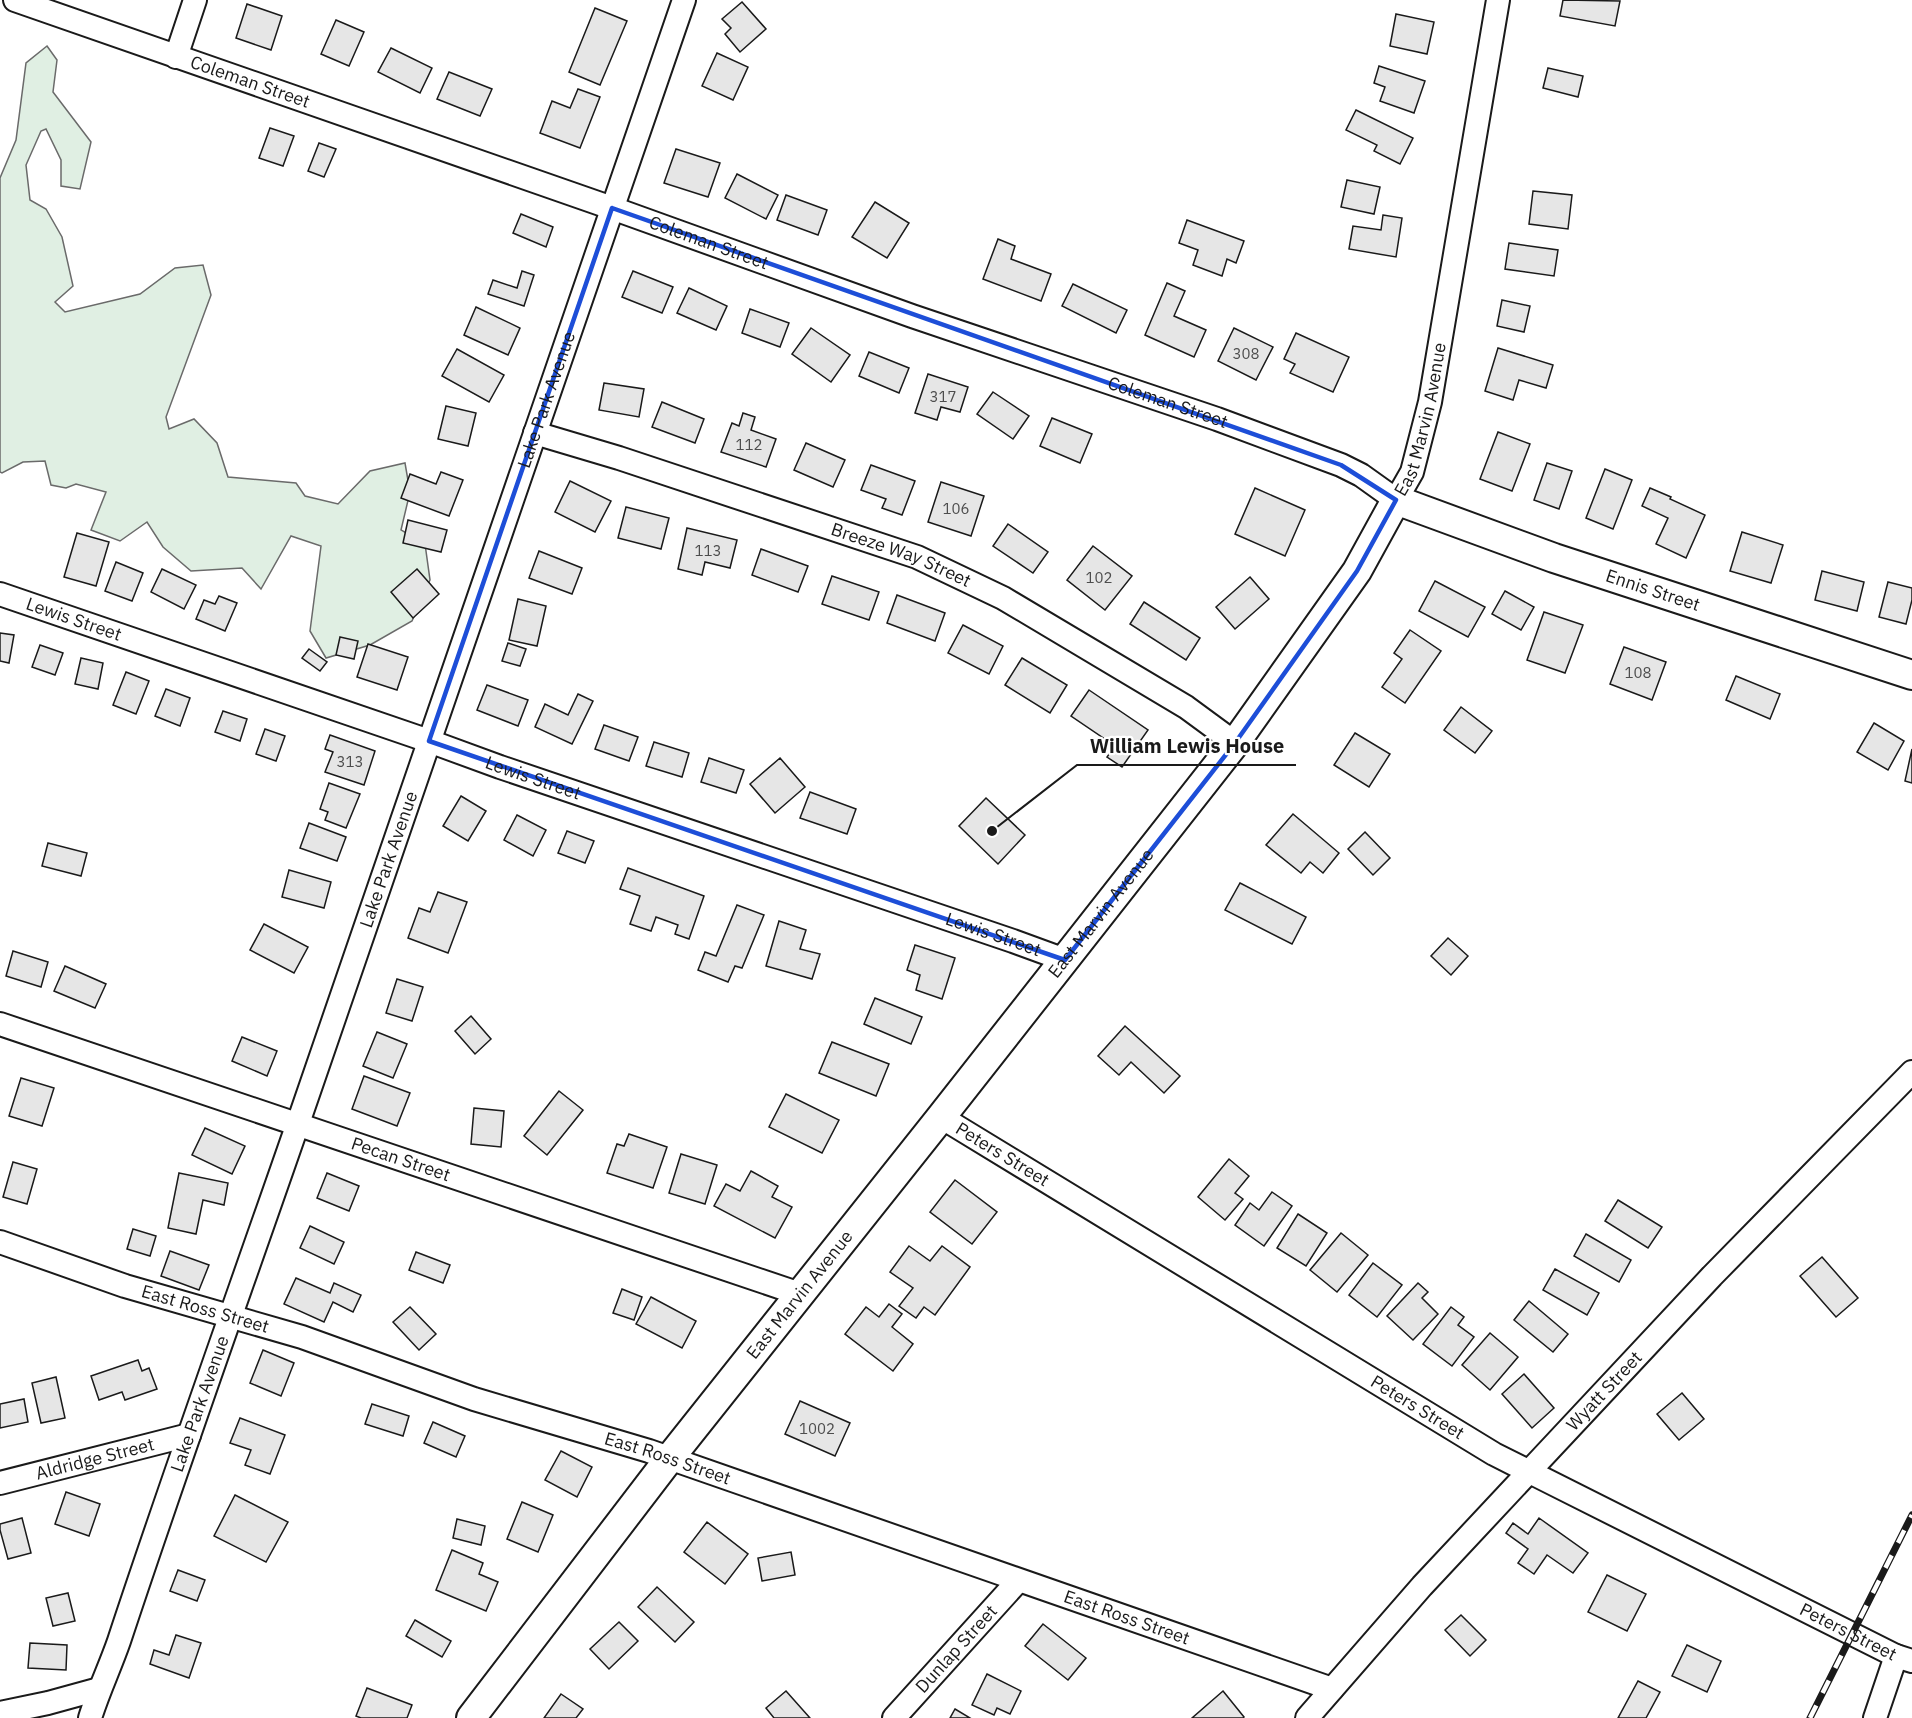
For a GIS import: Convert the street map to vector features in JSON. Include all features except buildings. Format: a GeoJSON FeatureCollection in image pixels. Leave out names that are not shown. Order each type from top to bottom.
{"type":"FeatureCollection","features":[{"type":"Feature","properties":{"kind":"main road","name":"Ennis Street"},"geometry":{"type":"LineString","coordinates":[[1396,500],[1554,558],[1912,675]]}},
{"type":"Feature","properties":{"kind":"main road","name":"East Marvin Avenue"},"geometry":{"type":"LineString","coordinates":[[471,1718],[669,1459],[1235,744],[1357,571],[1396,500]]}},
{"type":"Feature","properties":{"kind":"street","name":"Coleman Street"},"geometry":{"type":"LineString","coordinates":[[15,0],[612,208],[901,312],[1217,419],[1341,465],[1361,475],[1396,500]]}},
{"type":"Feature","properties":{"kind":"street"},"geometry":{"type":"LineString","coordinates":[[176,57],[195,0]]}},
{"type":"Feature","properties":{"kind":"street","name":"Lake Park Avenue"},"geometry":{"type":"LineString","coordinates":[[90,1718],[99,1689],[114,1655],[455,671],[684,0]]}},
{"type":"Feature","properties":{"kind":"street","name":"East Marvin Avenue"},"geometry":{"type":"LineString","coordinates":[[1396,500],[1412,472],[1430,402],[1498,0]]}},
{"type":"Feature","properties":{"kind":"street","name":"Breeze Way Street"},"geometry":{"type":"LineString","coordinates":[[535,433],[619,458],[917,557],[1003,598],[1185,707],[1235,744]]}},
{"type":"Feature","properties":{"kind":"street","name":"Lewis Street"},"geometry":{"type":"LineString","coordinates":[[0,594],[1065,960]]}},
{"type":"Feature","properties":{"kind":"street","name":"Pecan Street"},"geometry":{"type":"LineString","coordinates":[[0,1024],[800,1294]]}},
{"type":"Feature","properties":{"kind":"street","name":"Wyatt Street"},"geometry":{"type":"LineString","coordinates":[[1307,1718],[1422,1586],[1712,1276],[1912,1072]]}},
{"type":"Feature","properties":{"kind":"street","name":"Peters Street"},"geometry":{"type":"LineString","coordinates":[[942,1117],[1494,1454],[1904,1659]]}},
{"type":"Feature","properties":{"kind":"street","name":"East Ross Street"},"geometry":{"type":"LineString","coordinates":[[0,1242],[125,1286],[302,1337],[474,1399],[669,1459],[1332,1689]]}},
{"type":"Feature","properties":{"kind":"street","name":"Aldridge Street"},"geometry":{"type":"LineString","coordinates":[[0,1483],[189,1435]]}},
{"type":"Feature","properties":{"kind":"street","name":"Dunlap Street"},"geometry":{"type":"LineString","coordinates":[[894,1718],[1018,1581]]}},
{"type":"Feature","properties":{"kind":"street"},"geometry":{"type":"LineString","coordinates":[[1875,1718],[1904,1659]]}},
{"type":"Feature","properties":{"kind":"street"},"geometry":{"type":"LineString","coordinates":[[0,1713],[99,1689]]}},
{"type":"Feature","properties":{"kind":"highlighted area"},"geometry":{"type":"Polygon","coordinates":[[[612,208],[1341,465],[1396,500],[1357,571],[1235,743],[1065,960],[429,741],[612,208]]]}},
{"type":"Feature","properties":{"kind":"green space"},"geometry":{"type":"Polygon","coordinates":[[[47,46],[57,60],[53,92],[91,142],[80,189],[61,186],[61,160],[46,129],[41,131],[26,165],[30,200],[46,209],[62,237],[73,286],[55,302],[65,312],[140,294],[175,268],[203,265],[211,295],[166,417],[169,429],[194,419],[217,443],[228,477],[296,483],[305,496],[338,504],[370,471],[405,463],[410,492],[401,530],[425,544],[430,580],[412,621],[370,645],[326,658],[310,631],[321,546],[291,536],[261,589],[242,568],[191,571],[163,547],[147,522],[120,541],[91,530],[106,492],[76,484],[66,488],[51,485],[45,461],[23,462],[0,472],[0,178],[16,140],[26,63],[47,46]]]}},
{"type":"Feature","properties":{"kind":"railway"},"geometry":{"type":"LineString","coordinates":[[1810,1718],[1912,1515]]}},
{"type":"Feature","properties":{"kind":"place","name":"William Lewis House"},"geometry":{"type":"Point","coordinates":[992,831]}}]}
